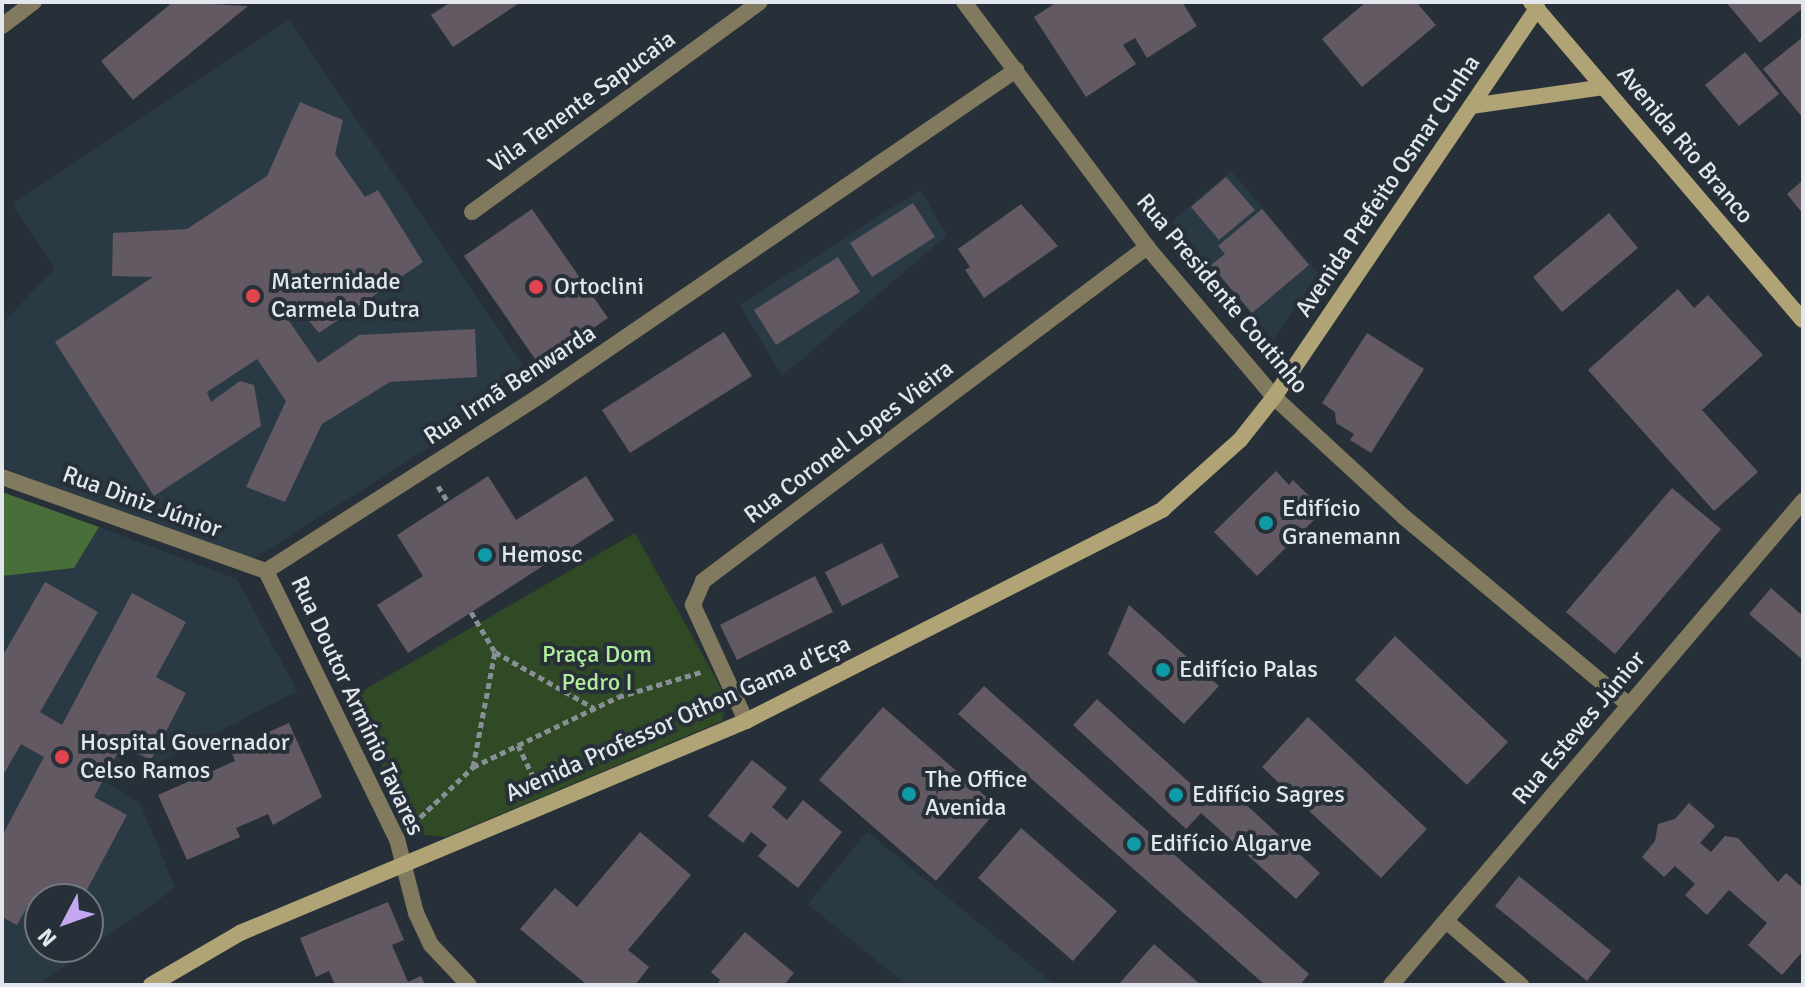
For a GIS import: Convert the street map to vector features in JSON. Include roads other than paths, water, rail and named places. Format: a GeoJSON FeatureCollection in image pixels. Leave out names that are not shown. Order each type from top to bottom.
{"type":"FeatureCollection","features":[{"type":"Feature","properties":{"kind":"main road","name":"Avenida Rio Branco"},"geometry":{"type":"LineString","coordinates":[[1537,4],[1803,320]]}},
{"type":"Feature","properties":{"kind":"main road","name":"Avenida Prefeito Osmar Cunha"},"geometry":{"type":"LineString","coordinates":[[1274,397],[1537,4]]}},
{"type":"Feature","properties":{"kind":"main road"},"geometry":{"type":"LineString","coordinates":[[1471,106],[1604,87]]}},
{"type":"Feature","properties":{"kind":"main road","name":"Avenida Professor Othon Gama d'Eça"},"geometry":{"type":"LineString","coordinates":[[151,985],[240,933],[405,867],[746,721],[1163,509],[1240,440],[1274,397]]}},
{"type":"Feature","properties":{"kind":"street"},"geometry":{"type":"LineString","coordinates":[[2,26],[34,2]]}},
{"type":"Feature","properties":{"kind":"street","name":"Vila Tenente Sapucaia"},"geometry":{"type":"LineString","coordinates":[[472,212],[760,2]]}},
{"type":"Feature","properties":{"kind":"street","name":"Rua Presidente Coutinho"},"geometry":{"type":"LineString","coordinates":[[964,2],[1147,247],[1274,397],[1404,517],[1629,705]]}},
{"type":"Feature","properties":{"kind":"street","name":"Rua Irmã Benwarda"},"geometry":{"type":"LineString","coordinates":[[266,571],[541,395],[1016,70]]}},
{"type":"Feature","properties":{"kind":"street","name":"Rua Coronel Lopes Vieira"},"geometry":{"type":"LineString","coordinates":[[746,721],[693,605],[703,581],[1147,247]]}},
{"type":"Feature","properties":{"kind":"street","name":"Rua Diniz Júnior"},"geometry":{"type":"LineString","coordinates":[[2,477],[266,571]]}},
{"type":"Feature","properties":{"kind":"street","name":"Rua Esteves Júnior"},"geometry":{"type":"LineString","coordinates":[[1391,985],[1803,501]]}},
{"type":"Feature","properties":{"kind":"street","name":"Rua Doutor Armínio Tavares"},"geometry":{"type":"LineString","coordinates":[[266,571],[397,839],[416,913],[431,945],[469,985]]}},
{"type":"Feature","properties":{"kind":"street"},"geometry":{"type":"LineString","coordinates":[[1446,921],[1521,985]]}},
{"type":"Feature","properties":{"kind":"place","name":"Ortoclini"},"geometry":{"type":"Point","coordinates":[536,287]}},
{"type":"Feature","properties":{"kind":"place","name":"Maternidade Carmela Dutra"},"geometry":{"type":"Point","coordinates":[253,296]}},
{"type":"Feature","properties":{"kind":"place","name":"Edifício Granemann"},"geometry":{"type":"Point","coordinates":[1266,523]}},
{"type":"Feature","properties":{"kind":"place","name":"Hemosc"},"geometry":{"type":"Point","coordinates":[485,555]}},
{"type":"Feature","properties":{"kind":"place","name":"Edifício Palas"},"geometry":{"type":"Point","coordinates":[1163,670]}},
{"type":"Feature","properties":{"kind":"place","name":"Hospital Governador Celso Ramos"},"geometry":{"type":"Point","coordinates":[62,757]}},
{"type":"Feature","properties":{"kind":"place","name":"The Office Avenida"},"geometry":{"type":"Point","coordinates":[909,794]}},
{"type":"Feature","properties":{"kind":"place","name":"Edifício Sagres"},"geometry":{"type":"Point","coordinates":[1176,795]}},
{"type":"Feature","properties":{"kind":"place","name":"Edifício Algarve"},"geometry":{"type":"Point","coordinates":[1134,844]}},
{"type":"Feature","properties":{"kind":"park label","name":"Praça Dom Pedro I"},"geometry":{"type":"Point","coordinates":[597,669]}}]}
